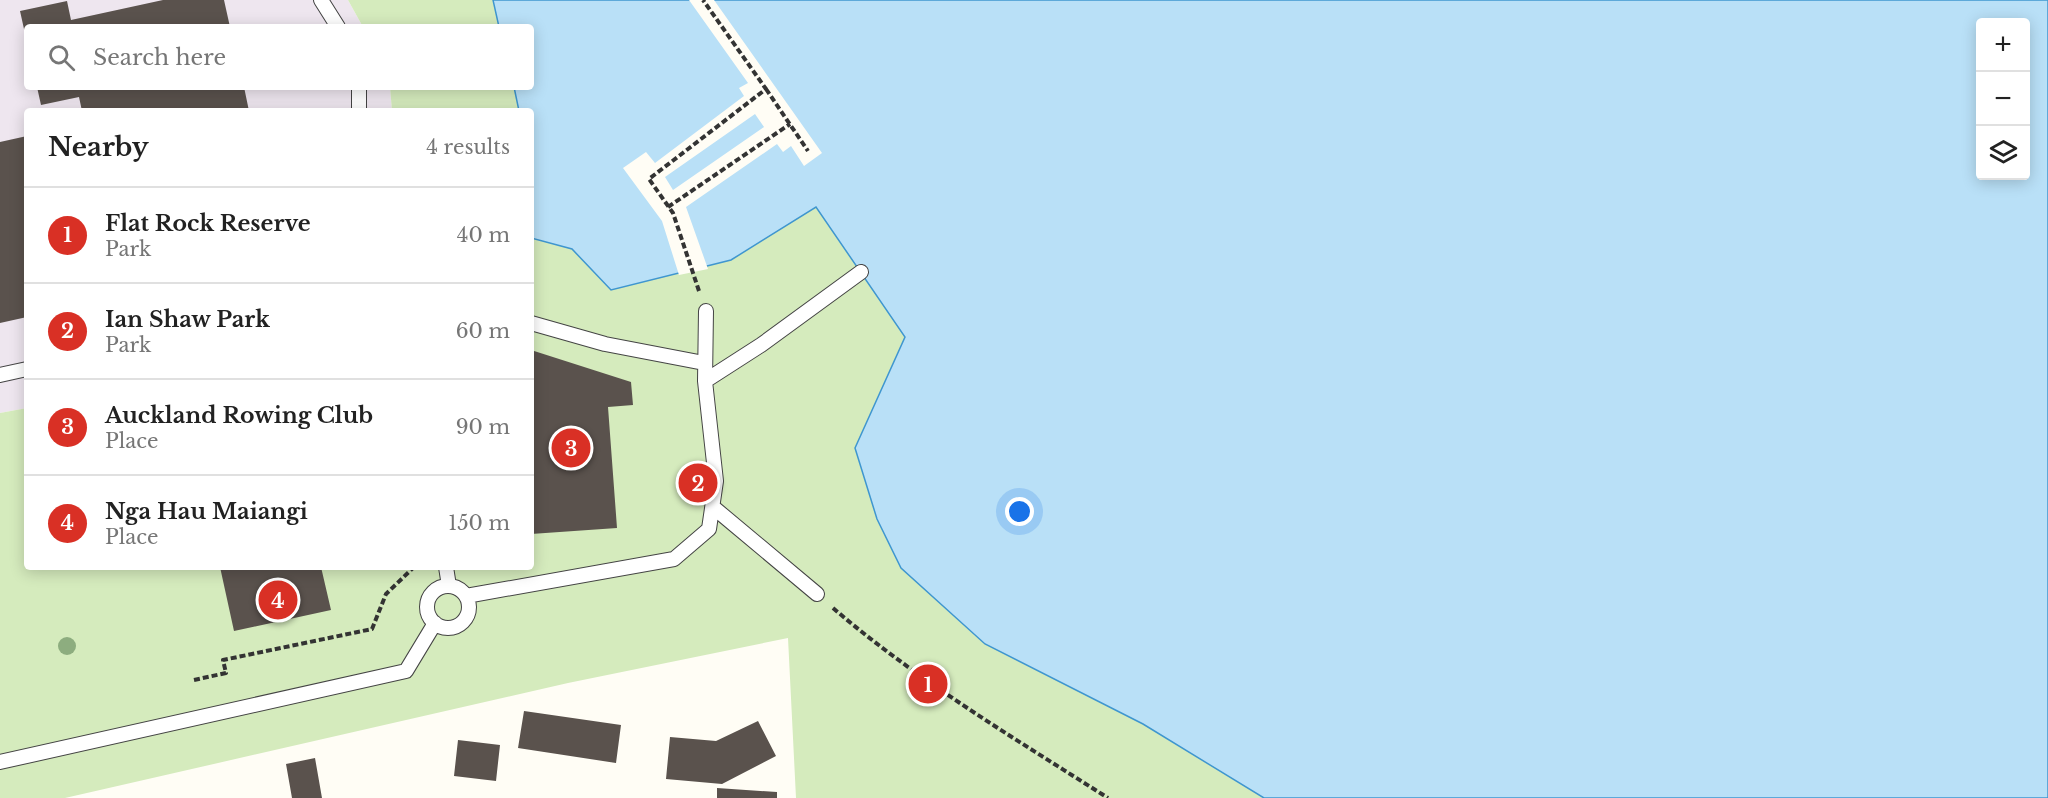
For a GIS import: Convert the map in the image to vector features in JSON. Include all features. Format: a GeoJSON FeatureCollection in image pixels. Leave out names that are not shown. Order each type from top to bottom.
{"type":"FeatureCollection","features":[{"type":"Feature","properties":{"kind":"lane"},"geometry":{"type":"LineString","coordinates":[[321,0],[336,24]]}},
{"type":"Feature","properties":{"kind":"lane"},"geometry":{"type":"LineString","coordinates":[[359,90],[359,108]]}},
{"type":"Feature","properties":{"kind":"lane"},"geometry":{"type":"LineString","coordinates":[[705,381],[761,345],[861,272]]}},
{"type":"Feature","properties":{"kind":"lane"},"geometry":{"type":"LineString","coordinates":[[466,596],[674,559],[709,529],[716,482],[705,381],[706,311]]}},
{"type":"Feature","properties":{"kind":"lane"},"geometry":{"type":"LineString","coordinates":[[534,324],[605,344],[704,363]]}},
{"type":"Feature","properties":{"kind":"lane"},"geometry":{"type":"LineString","coordinates":[[0,375],[24,370]]}},
{"type":"Feature","properties":{"kind":"lane"},"geometry":{"type":"LineString","coordinates":[[713,507],[817,594]]}},
{"type":"Feature","properties":{"kind":"lane"},"geometry":{"type":"LineString","coordinates":[[446,570],[449,586]]}},
{"type":"Feature","properties":{"kind":"lane"},"geometry":{"type":"LineString","coordinates":[[449,586],[455,587],[466,596],[469,609],[462,622],[449,628],[435,624],[428,613],[428,600],[436,590],[449,586]]}},
{"type":"Feature","properties":{"kind":"lane"},"geometry":{"type":"LineString","coordinates":[[0,762],[406,671],[435,624]]}},
{"type":"Feature","properties":{"kind":"path"},"geometry":{"type":"LineString","coordinates":[[703,0],[808,151]]}},
{"type":"Feature","properties":{"kind":"path"},"geometry":{"type":"LineString","coordinates":[[706,311],[673,213],[649,179],[766,89]]}},
{"type":"Feature","properties":{"kind":"path"},"geometry":{"type":"LineString","coordinates":[[668,207],[790,124]]}},
{"type":"Feature","properties":{"kind":"path"},"geometry":{"type":"LineString","coordinates":[[194,680],[226,672],[223,660],[372,628],[386,594],[411,570]]}},
{"type":"Feature","properties":{"kind":"path"},"geometry":{"type":"LineString","coordinates":[[817,594],[864,635],[958,702],[1108,798]]}},
{"type":"Feature","properties":{"kind":"shaded area"},"geometry":{"type":"Polygon","coordinates":[[[0,0],[348,0],[361,24],[24,24],[24,90],[390,90],[392,108],[24,108],[24,409],[0,413],[0,0]]]}},
{"type":"Feature","properties":{"kind":"green space"},"geometry":{"type":"Polygon","coordinates":[[[348,0],[576,0],[876,175],[1336,798],[796,798],[788,638],[568,683],[65,798],[0,798],[0,413],[24,409],[24,570],[534,570],[534,108],[392,108],[390,90],[534,90],[534,24],[361,24],[348,0]]]}},
{"type":"Feature","properties":{"kind":"water"},"geometry":{"type":"Polygon","coordinates":[[[493,0],[2048,0],[2048,798],[1264,798],[1143,724],[985,644],[901,568],[877,519],[855,448],[905,337],[816,207],[731,260],[611,290],[572,249],[534,239],[534,108],[518,108],[515,90],[534,90],[534,24],[498,24],[493,0]]]}},
{"type":"Feature","properties":{"kind":"pier"},"geometry":{"type":"Polygon","coordinates":[[[689,0],[714,0],[822,153],[804,166],[791,146],[783,152],[777,144],[686,207],[708,269],[679,275],[662,221],[623,168],[646,152],[655,163],[744,96],[739,88],[748,83],[689,0]],[[755,114],[665,177],[673,190],[764,127],[755,114]]]}},
{"type":"Feature","properties":{"kind":"building"},"geometry":{"type":"Polygon","coordinates":[[[163,0],[224,0],[229,24],[24,24],[24,29],[20,11],[67,1],[71,20],[163,0]]]}},
{"type":"Feature","properties":{"kind":"building"},"geometry":{"type":"Polygon","coordinates":[[[38,90],[245,90],[248,108],[81,108],[79,97],[41,105],[38,90]]]}},
{"type":"Feature","properties":{"kind":"building"},"geometry":{"type":"Polygon","coordinates":[[[24,137],[24,318],[0,323],[0,142],[24,137]]]}},
{"type":"Feature","properties":{"kind":"building"},"geometry":{"type":"Polygon","coordinates":[[[534,351],[631,382],[633,405],[608,407],[617,528],[534,534],[534,351]]]}},
{"type":"Feature","properties":{"kind":"building"},"geometry":{"type":"Polygon","coordinates":[[[221,570],[322,570],[331,610],[234,631],[221,570]]]}},
{"type":"Feature","properties":{"kind":"building"},"geometry":{"type":"Polygon","coordinates":[[[524,711],[621,725],[616,763],[518,748],[524,711]]]}},
{"type":"Feature","properties":{"kind":"building"},"geometry":{"type":"Polygon","coordinates":[[[758,721],[776,756],[722,784],[666,779],[670,737],[716,741],[758,721]]]}},
{"type":"Feature","properties":{"kind":"building"},"geometry":{"type":"Polygon","coordinates":[[[458,740],[500,745],[496,781],[454,776],[458,740]]]}},
{"type":"Feature","properties":{"kind":"building"},"geometry":{"type":"Polygon","coordinates":[[[315,758],[322,798],[292,798],[286,764],[315,758]]]}},
{"type":"Feature","properties":{"kind":"building"},"geometry":{"type":"Polygon","coordinates":[[[717,788],[777,792],[777,798],[717,798],[717,788]]]}},
{"type":"Feature","properties":{"kind":"place","name":"Auckland Rowing Club"},"geometry":{"type":"Point","coordinates":[571,448]}},
{"type":"Feature","properties":{"kind":"place","name":"Ian Shaw Park"},"geometry":{"type":"Point","coordinates":[698,483]}},
{"type":"Feature","properties":{"kind":"place","name":"Nga Hau Maiangi"},"geometry":{"type":"Point","coordinates":[278,600]}},
{"type":"Feature","properties":{"kind":"place","name":"Flat Rock Reserve"},"geometry":{"type":"Point","coordinates":[928,684]}}]}
